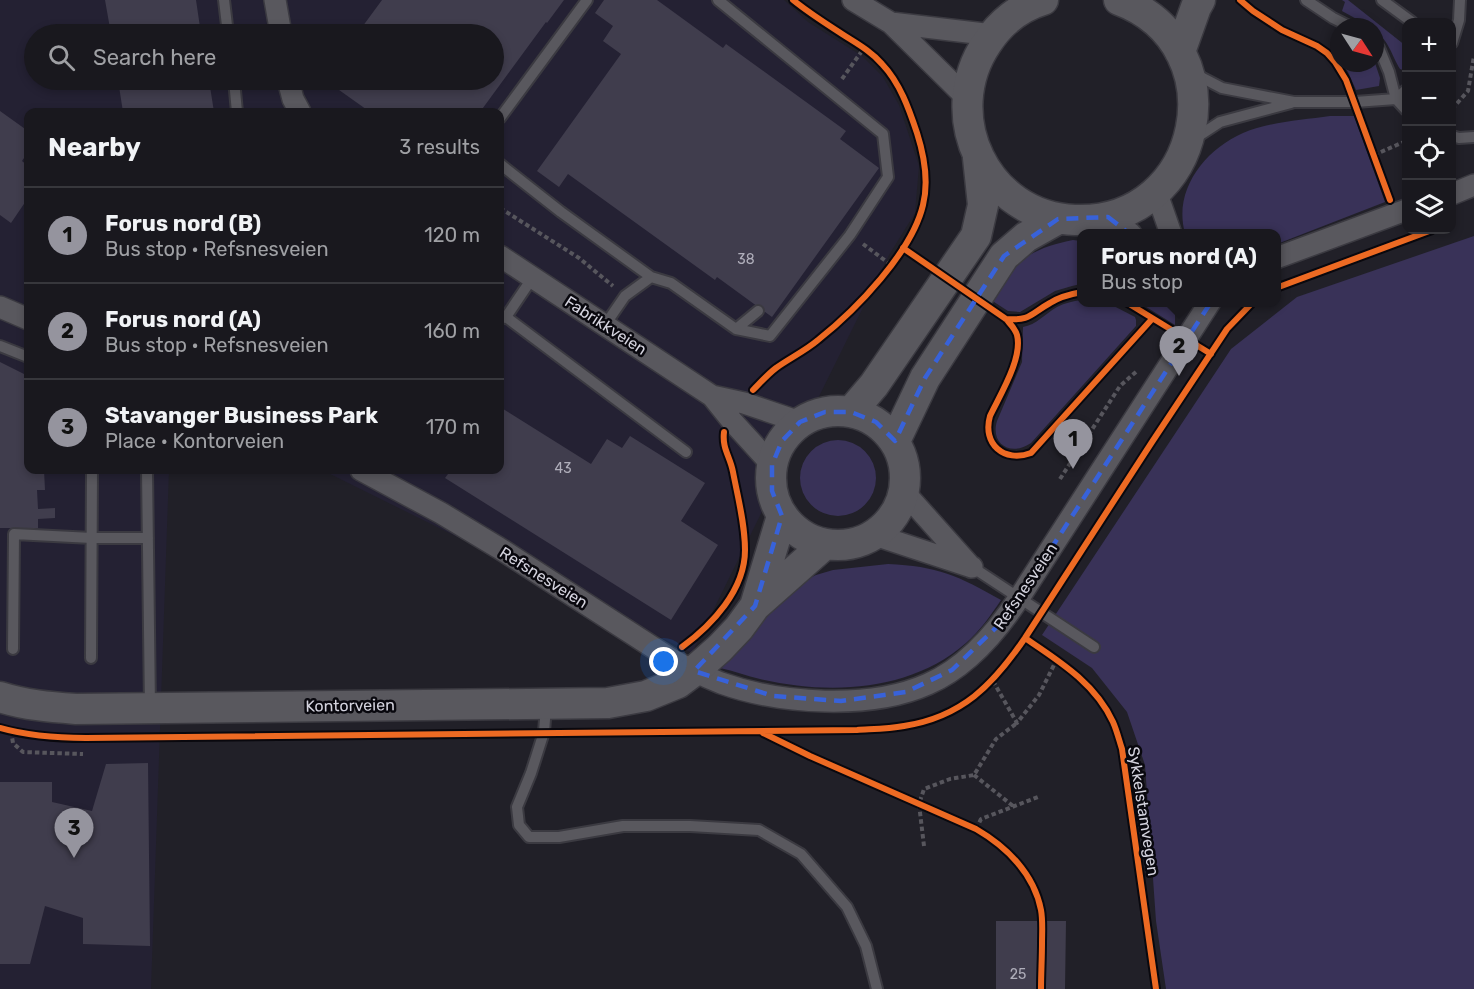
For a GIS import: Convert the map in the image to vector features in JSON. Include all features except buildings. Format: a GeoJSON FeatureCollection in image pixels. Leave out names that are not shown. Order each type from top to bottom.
{"type":"FeatureCollection","features":[{"type":"Feature","properties":{"kind":"street"},"geometry":{"type":"LineString","coordinates":[[275,0],[279,24]]}},
{"type":"Feature","properties":{"kind":"street"},"geometry":{"type":"LineString","coordinates":[[854,0],[891,23],[967,98]]}},
{"type":"Feature","properties":{"kind":"street"},"geometry":{"type":"LineString","coordinates":[[1037,1],[1011,17],[993,35],[980,54],[971,75],[967,98],[967,119],[971,139],[978,158],[989,175],[1019,203],[1038,213],[1058,219],[1091,220],[1119,225],[1134,207],[1156,191],[1169,177],[1188,143],[1193,119],[1193,95],[1184,61],[1169,36],[1155,21],[1121,0]]}},
{"type":"Feature","properties":{"kind":"street"},"geometry":{"type":"LineString","coordinates":[[1184,61],[1196,7],[1200,0]]}},
{"type":"Feature","properties":{"kind":"street"},"geometry":{"type":"LineString","coordinates":[[891,23],[993,35]]}},
{"type":"Feature","properties":{"kind":"street"},"geometry":{"type":"LineString","coordinates":[[291,90],[298,108]]}},
{"type":"Feature","properties":{"kind":"street"},"geometry":{"type":"LineString","coordinates":[[851,412],[874,385],[976,236],[982,205],[978,158]]}},
{"type":"Feature","properties":{"kind":"street"},"geometry":{"type":"LineString","coordinates":[[1456,193],[1474,186]]}},
{"type":"Feature","properties":{"kind":"street"},"geometry":{"type":"LineString","coordinates":[[1156,191],[1169,229]]}},
{"type":"Feature","properties":{"kind":"street"},"geometry":{"type":"LineString","coordinates":[[1281,256],[1402,212]]}},
{"type":"Feature","properties":{"kind":"street"},"geometry":{"type":"LineString","coordinates":[[895,441],[925,378],[1004,256],[1026,237],[1058,219]]}},
{"type":"Feature","properties":{"kind":"street","name":"Fabrikkveien"},"geometry":{"type":"LineString","coordinates":[[504,259],[712,396],[732,422],[772,465]]}},
{"type":"Feature","properties":{"kind":"street"},"geometry":{"type":"LineString","coordinates":[[0,307],[24,317]]}},
{"type":"Feature","properties":{"kind":"street","name":"Refsnesveien"},"geometry":{"type":"LineString","coordinates":[[368,474],[441,513],[499,548],[668,657],[694,671],[722,683],[773,696],[841,701],[885,697],[928,684],[952,670],[972,655],[1006,618],[1207,307]]}},
{"type":"Feature","properties":{"kind":"street","name":"Fabrikkveien"},"geometry":{"type":"LineString","coordinates":[[712,396],[744,403],[800,422]]}},
{"type":"Feature","properties":{"kind":"street"},"geometry":{"type":"LineString","coordinates":[[825,412],[851,412],[876,422],[895,441],[905,465],[904,492],[894,516],[875,535],[850,545],[824,544],[800,534],[782,516],[772,491],[772,465],[782,441],[800,422],[825,412]]}},
{"type":"Feature","properties":{"kind":"street"},"geometry":{"type":"LineString","coordinates":[[904,492],[972,567]]}},
{"type":"Feature","properties":{"kind":"street"},"geometry":{"type":"LineString","coordinates":[[755,606],[782,516]]}},
{"type":"Feature","properties":{"kind":"street"},"geometry":{"type":"LineString","coordinates":[[875,535],[972,567]]}},
{"type":"Feature","properties":{"kind":"street"},"geometry":{"type":"LineString","coordinates":[[755,606],[824,544]]}},
{"type":"Feature","properties":{"kind":"street","name":"Kontorveien"},"geometry":{"type":"LineString","coordinates":[[0,697],[44,707],[76,709],[608,703],[646,696],[671,686],[694,671],[726,642],[755,606]]}},
{"type":"Feature","properties":{"kind":"lane"},"geometry":{"type":"LineString","coordinates":[[224,0],[227,24]]}},
{"type":"Feature","properties":{"kind":"lane"},"geometry":{"type":"LineString","coordinates":[[504,113],[587,0]]}},
{"type":"Feature","properties":{"kind":"lane"},"geometry":{"type":"LineString","coordinates":[[504,167],[561,212],[651,276],[671,283],[736,329],[770,336],[850,235],[888,177],[883,134],[718,0]]}},
{"type":"Feature","properties":{"kind":"lane"},"geometry":{"type":"LineString","coordinates":[[1306,0],[1333,18]]}},
{"type":"Feature","properties":{"kind":"lane"},"geometry":{"type":"LineString","coordinates":[[1382,0],[1407,18]]}},
{"type":"Feature","properties":{"kind":"lane"},"geometry":{"type":"LineString","coordinates":[[1456,30],[1460,0]]}},
{"type":"Feature","properties":{"kind":"lane"},"geometry":{"type":"LineString","coordinates":[[1384,60],[1396,99],[1402,105]]}},
{"type":"Feature","properties":{"kind":"lane"},"geometry":{"type":"LineString","coordinates":[[1184,61],[1222,88],[1294,102],[1396,99],[1402,94]]}},
{"type":"Feature","properties":{"kind":"lane"},"geometry":{"type":"LineString","coordinates":[[235,90],[237,108]]}},
{"type":"Feature","properties":{"kind":"lane"},"geometry":{"type":"LineString","coordinates":[[1188,143],[1220,122],[1294,102]]}},
{"type":"Feature","properties":{"kind":"lane"},"geometry":{"type":"LineString","coordinates":[[1456,137],[1474,137]]}},
{"type":"Feature","properties":{"kind":"lane"},"geometry":{"type":"LineString","coordinates":[[606,325],[625,296],[651,276]]}},
{"type":"Feature","properties":{"kind":"lane"},"geometry":{"type":"LineString","coordinates":[[504,317],[533,277]]}},
{"type":"Feature","properties":{"kind":"lane"},"geometry":{"type":"LineString","coordinates":[[736,329],[758,311]]}},
{"type":"Feature","properties":{"kind":"lane"},"geometry":{"type":"LineString","coordinates":[[504,319],[686,452]]}},
{"type":"Feature","properties":{"kind":"lane"},"geometry":{"type":"LineString","coordinates":[[0,346],[24,355]]}},
{"type":"Feature","properties":{"kind":"lane"},"geometry":{"type":"LineString","coordinates":[[91,658],[92,474]]}},
{"type":"Feature","properties":{"kind":"lane"},"geometry":{"type":"LineString","coordinates":[[147,474],[150,708]]}},
{"type":"Feature","properties":{"kind":"lane"},"geometry":{"type":"LineString","coordinates":[[13,649],[14,534],[148,538]]}},
{"type":"Feature","properties":{"kind":"lane"},"geometry":{"type":"LineString","coordinates":[[972,567],[1094,647]]}},
{"type":"Feature","properties":{"kind":"lane"},"geometry":{"type":"LineString","coordinates":[[546,703],[544,732],[518,807],[519,825],[529,837],[559,837],[623,826],[690,826],[759,830],[801,854],[847,907],[866,945],[877,989]]}},
{"type":"Feature","properties":{"kind":"path"},"geometry":{"type":"LineString","coordinates":[[855,42],[874,55]]}},
{"type":"Feature","properties":{"kind":"path"},"geometry":{"type":"LineString","coordinates":[[832,93],[864,48]]}},
{"type":"Feature","properties":{"kind":"path"},"geometry":{"type":"LineString","coordinates":[[1456,104],[1468,91],[1474,56]]}},
{"type":"Feature","properties":{"kind":"path"},"geometry":{"type":"LineString","coordinates":[[1374,154],[1402,143]]}},
{"type":"Feature","properties":{"kind":"path"},"geometry":{"type":"LineString","coordinates":[[1370,144],[1377,164]]}},
{"type":"Feature","properties":{"kind":"path"},"geometry":{"type":"LineString","coordinates":[[504,211],[579,258],[625,296]]}},
{"type":"Feature","properties":{"kind":"path"},"geometry":{"type":"LineString","coordinates":[[850,235],[891,265]]}},
{"type":"Feature","properties":{"kind":"path"},"geometry":{"type":"LineString","coordinates":[[886,271],[897,257]]}},
{"type":"Feature","properties":{"kind":"path"},"geometry":{"type":"LineString","coordinates":[[1060,479],[1120,386],[1138,370]]}},
{"type":"Feature","properties":{"kind":"path"},"geometry":{"type":"LineString","coordinates":[[1049,654],[1064,665]]}},
{"type":"Feature","properties":{"kind":"path"},"geometry":{"type":"LineString","coordinates":[[974,775],[996,739],[1017,723],[1039,695],[1057,659]]}},
{"type":"Feature","properties":{"kind":"path"},"geometry":{"type":"LineString","coordinates":[[986,687],[995,678],[1017,723]]}},
{"type":"Feature","properties":{"kind":"path"},"geometry":{"type":"LineString","coordinates":[[0,728],[21,733]]}},
{"type":"Feature","properties":{"kind":"path"},"geometry":{"type":"LineString","coordinates":[[11,731],[13,743],[23,752],[82,754]]}},
{"type":"Feature","properties":{"kind":"path"},"geometry":{"type":"LineString","coordinates":[[924,846],[919,804],[924,789],[950,779],[974,775],[1014,806]]}},
{"type":"Feature","properties":{"kind":"path"},"geometry":{"type":"LineString","coordinates":[[976,829],[981,819],[1038,796]]}},
{"type":"Feature","properties":{"kind":"path"},"geometry":{"type":"LineString","coordinates":[[908,799],[928,808]]}},
{"type":"Feature","properties":{"kind":"path"},"geometry":{"type":"LineString","coordinates":[[967,825],[984,834]]}},
{"type":"Feature","properties":{"kind":"highlighted area"},"geometry":{"type":"Polygon","coordinates":[[[1108,217],[1213,299],[1006,618],[952,670],[906,692],[841,701],[773,696],[694,671],[755,606],[782,516],[772,491],[772,465],[782,441],[800,422],[825,412],[851,412],[876,422],[895,441],[925,378],[1004,256],[1058,219],[1108,217]]]}},
{"type":"Feature","properties":{"kind":"shaded area"},"geometry":{"type":"Polygon","coordinates":[[[0,0],[784,0],[808,22],[862,56],[883,77],[899,105],[919,166],[915,213],[889,255],[692,653],[330,474],[504,474],[504,108],[24,108],[24,474],[169,474],[151,989],[0,989],[0,0]]]}},
{"type":"Feature","properties":{"kind":"shaded area"},"geometry":{"type":"Polygon","coordinates":[[[1342,0],[1348,0],[1371,18],[1355,18],[1342,11],[1345,2],[1342,0]]]}},
{"type":"Feature","properties":{"kind":"shaded area"},"geometry":{"type":"Polygon","coordinates":[[[1384,29],[1402,43],[1402,70],[1400,69],[1384,40],[1384,29]]]}},
{"type":"Feature","properties":{"kind":"shaded area"},"geometry":{"type":"Polygon","coordinates":[[[1348,72],[1378,72],[1379,86],[1356,90],[1348,72]]]}},
{"type":"Feature","properties":{"kind":"shaded area"},"geometry":{"type":"Polygon","coordinates":[[[1330,116],[1354,116],[1385,202],[1281,242],[1281,229],[1184,229],[1182,217],[1188,187],[1204,161],[1229,140],[1243,133],[1285,122],[1330,116]]]}},
{"type":"Feature","properties":{"kind":"shaded area"},"geometry":{"type":"Polygon","coordinates":[[[1474,236],[1474,989],[1166,989],[1156,921],[1145,765],[1127,712],[1092,668],[1042,635],[1231,349],[1297,297],[1474,236]]]}},
{"type":"Feature","properties":{"kind":"shaded area"},"geometry":{"type":"Polygon","coordinates":[[[1077,240],[1077,285],[1055,291],[1020,312],[1008,311],[991,300],[1016,265],[1031,254],[1047,247],[1077,240]]]}},
{"type":"Feature","properties":{"kind":"shaded area"},"geometry":{"type":"Polygon","coordinates":[[[1077,301],[1077,307],[1116,307],[1135,317],[1136,326],[1031,443],[1016,449],[1004,446],[999,442],[997,436],[997,421],[1022,362],[1023,327],[1069,302],[1077,301]]]}},
{"type":"Feature","properties":{"kind":"shaded area"},"geometry":{"type":"Polygon","coordinates":[[[1146,307],[1174,307],[1175,325],[1146,307]]]}},
{"type":"Feature","properties":{"kind":"shaded area"},"geometry":{"type":"Polygon","coordinates":[[[838,440],[852,443],[865,451],[873,464],[876,478],[873,492],[865,505],[852,513],[838,516],[824,513],[811,505],[803,492],[800,478],[803,464],[811,451],[824,443],[838,440]]]}},
{"type":"Feature","properties":{"kind":"shaded area"},"geometry":{"type":"Polygon","coordinates":[[[888,564],[920,567],[947,574],[1001,600],[981,628],[966,643],[944,659],[920,672],[894,680],[841,688],[813,687],[760,679],[720,668],[766,613],[802,582],[833,570],[888,564]]]}},
{"type":"Feature","properties":{"kind":"cycle path"},"geometry":{"type":"LineString","coordinates":[[753,390],[776,368],[808,348],[833,328],[881,279],[907,242],[917,223],[926,187],[920,141],[894,79],[878,59],[868,51],[793,0]]}},
{"type":"Feature","properties":{"kind":"cycle path"},"geometry":{"type":"LineString","coordinates":[[1240,0],[1282,30],[1317,46],[1335,62],[1346,80],[1390,200]]}},
{"type":"Feature","properties":{"kind":"cycle path"},"geometry":{"type":"LineString","coordinates":[[1281,286],[1421,234]]}},
{"type":"Feature","properties":{"kind":"cycle path"},"geometry":{"type":"LineString","coordinates":[[903,248],[1006,319],[1015,330],[1018,344],[1014,365],[990,416],[988,426],[992,443],[1004,453],[1012,455],[1031,453],[1152,319]]}},
{"type":"Feature","properties":{"kind":"cycle path"},"geometry":{"type":"LineString","coordinates":[[1006,319],[1026,318],[1057,299],[1077,293]]}},
{"type":"Feature","properties":{"kind":"cycle path"},"geometry":{"type":"LineString","coordinates":[[1134,307],[1211,354]]}},
{"type":"Feature","properties":{"kind":"cycle path"},"geometry":{"type":"LineString","coordinates":[[0,728],[43,736],[86,738],[857,730],[892,728],[925,722],[959,707],[974,696],[988,684],[1013,655],[1227,329],[1248,307]]}},
{"type":"Feature","properties":{"kind":"cycle path"},"geometry":{"type":"LineString","coordinates":[[682,647],[725,605],[744,565],[743,521],[732,466],[724,443],[724,432]]}},
{"type":"Feature","properties":{"kind":"cycle path","name":"Sykkelstamvegen"},"geometry":{"type":"LineString","coordinates":[[1025,638],[1063,664],[1086,684],[1105,708],[1116,729],[1122,749],[1156,989]]}},
{"type":"Feature","properties":{"kind":"cycle path"},"geometry":{"type":"LineString","coordinates":[[763,733],[976,829],[1008,853],[1026,873],[1041,910],[1041,989]]}},
{"type":"Feature","properties":{"kind":"place","name":"Forus nord (A)"},"geometry":{"type":"Point","coordinates":[1179,376]}},
{"type":"Feature","properties":{"kind":"place","name":"Forus nord (B)"},"geometry":{"type":"Point","coordinates":[1073,469]}},
{"type":"Feature","properties":{"kind":"place","name":"Stavanger Business Park"},"geometry":{"type":"Point","coordinates":[74,858]}}]}
